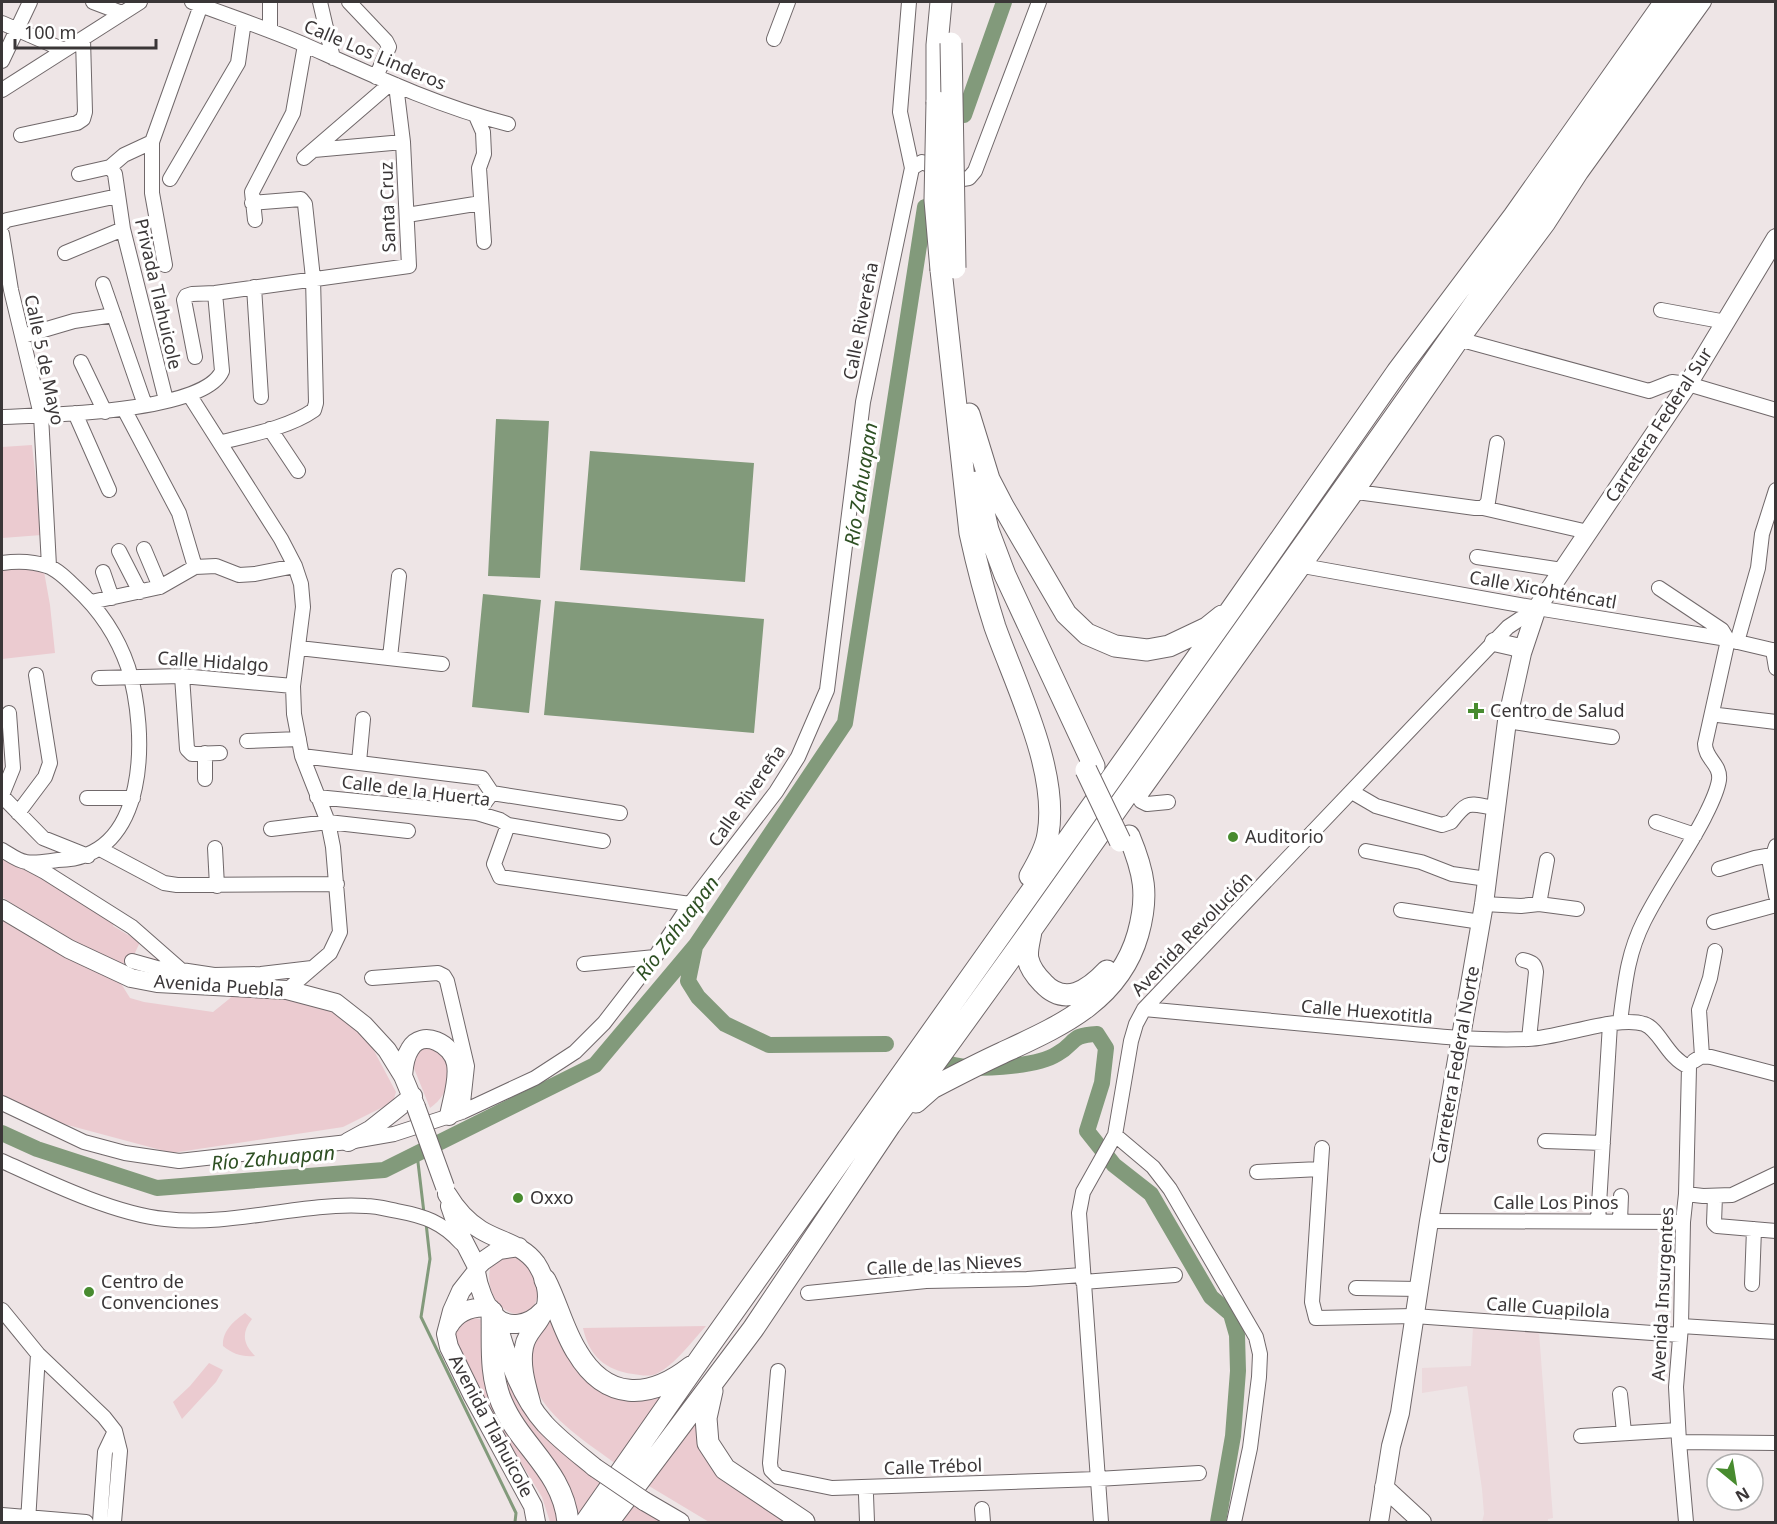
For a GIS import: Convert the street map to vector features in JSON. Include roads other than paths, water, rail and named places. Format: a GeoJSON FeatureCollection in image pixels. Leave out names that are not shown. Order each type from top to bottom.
{"type":"FeatureCollection","features":[{"type":"Feature","properties":{"kind":"highway"},"geometry":{"type":"LineString","coordinates":[[940,2],[937,45],[935,200],[948,269],[977,483],[988,530],[1005,575],[1090,768]]}},
{"type":"Feature","properties":{"kind":"highway"},"geometry":{"type":"LineString","coordinates":[[954,2],[951,43],[948,269],[970,533],[994,624],[1040,749],[1049,793],[1048,836],[1020,895],[1019,910]]}},
{"type":"Feature","properties":{"kind":"highway"},"geometry":{"type":"LineString","coordinates":[[586,1522],[1397,372],[1514,216],[1665,2]]}},
{"type":"Feature","properties":{"kind":"highway"},"geometry":{"type":"LineString","coordinates":[[608,1522],[753,1329],[890,1125],[1031,930],[1686,2]]}},
{"type":"Feature","properties":{"kind":"highway"},"geometry":{"type":"LineString","coordinates":[[969,414],[989,479],[1003,506],[1066,614],[1088,634],[1115,646],[1147,650],[1169,646],[1206,628],[1233,607]]}},
{"type":"Feature","properties":{"kind":"highway"},"geometry":{"type":"LineString","coordinates":[[890,1125],[932,1088],[1058,1027],[1098,998],[1122,973],[1135,945],[1144,912],[1144,879],[992,569],[967,496]]}},
{"type":"Feature","properties":{"kind":"highway"},"geometry":{"type":"LineString","coordinates":[[1031,930],[1027,958],[1036,976],[1051,992],[1070,995],[1092,987],[1112,966],[1122,950],[1134,912],[1133,887],[1124,839]]}},
{"type":"Feature","properties":{"kind":"highway"},"geometry":{"type":"LineString","coordinates":[[544,1281],[576,1352],[598,1378],[614,1387],[639,1391],[657,1386],[685,1371],[702,1356]]}},
{"type":"Feature","properties":{"kind":"highway"},"geometry":{"type":"LineString","coordinates":[[493,1313],[493,1375],[498,1392],[512,1422],[543,1463],[558,1488],[564,1500],[568,1522]]}},
{"type":"Feature","properties":{"kind":"highway"},"geometry":{"type":"LineString","coordinates":[[721,1374],[710,1394],[706,1418],[708,1443],[725,1469],[804,1522]]}},
{"type":"Feature","properties":{"kind":"main road","name":"Carretera Federal Sur"},"geometry":{"type":"LineString","coordinates":[[1536,611],[1688,384],[1776,238]]}},
{"type":"Feature","properties":{"kind":"main road","name":"Carretera Federal Norte"},"geometry":{"type":"LineString","coordinates":[[1379,1522],[1391,1446],[1400,1413],[1429,1221],[1484,904],[1507,721],[1522,653],[1536,611]]}},
{"type":"Feature","properties":{"kind":"main road"},"geometry":{"type":"LineString","coordinates":[[1494,642],[1516,647],[1522,653]]}},
{"type":"Feature","properties":{"kind":"main road","name":"Avenida Puebla"},"geometry":{"type":"LineString","coordinates":[[2,909],[69,949],[131,978],[157,983],[287,990],[336,1004],[364,1025],[387,1050],[404,1076],[446,1190]]}},
{"type":"Feature","properties":{"kind":"main road"},"geometry":{"type":"LineString","coordinates":[[404,1076],[404,1062],[410,1048],[417,1042],[428,1039],[444,1044],[453,1054],[456,1064],[455,1114]]}},
{"type":"Feature","properties":{"kind":"main road"},"geometry":{"type":"LineString","coordinates":[[348,1142],[414,1102]]}},
{"type":"Feature","properties":{"kind":"main road"},"geometry":{"type":"LineString","coordinates":[[446,1190],[460,1212],[473,1225],[519,1247],[533,1259],[544,1281],[547,1302],[543,1315],[526,1338],[523,1353],[526,1385],[532,1406]]}},
{"type":"Feature","properties":{"kind":"main road"},"geometry":{"type":"LineString","coordinates":[[446,1190],[454,1220],[477,1270],[510,1360],[532,1406],[562,1442],[644,1501],[680,1522]]}},
{"type":"Feature","properties":{"kind":"main road"},"geometry":{"type":"LineString","coordinates":[[447,1330],[461,1291],[477,1270],[493,1252],[519,1247]]}},
{"type":"Feature","properties":{"kind":"main road"},"geometry":{"type":"LineString","coordinates":[[447,1330],[454,1318],[464,1311],[476,1308],[513,1323],[527,1322],[537,1316],[547,1302]]}},
{"type":"Feature","properties":{"kind":"main road","name":"Avenida Tlahuicole"},"geometry":{"type":"LineString","coordinates":[[447,1330],[449,1347],[533,1506],[536,1522]]}},
{"type":"Feature","properties":{"kind":"main road"},"geometry":{"type":"LineString","coordinates":[[1384,1487],[1422,1522]]}},
{"type":"Feature","properties":{"kind":"street"},"geometry":{"type":"LineString","coordinates":[[2,61],[30,2]]}},
{"type":"Feature","properties":{"kind":"street"},"geometry":{"type":"LineString","coordinates":[[93,2],[122,13]]}},
{"type":"Feature","properties":{"kind":"street"},"geometry":{"type":"LineString","coordinates":[[2,90],[140,2]]}},
{"type":"Feature","properties":{"kind":"street"},"geometry":{"type":"LineString","coordinates":[[270,2],[270,30]]}},
{"type":"Feature","properties":{"kind":"street"},"geometry":{"type":"LineString","coordinates":[[320,2],[333,58]]}},
{"type":"Feature","properties":{"kind":"street"},"geometry":{"type":"LineString","coordinates":[[349,2],[389,47],[376,77]]}},
{"type":"Feature","properties":{"kind":"street"},"geometry":{"type":"LineString","coordinates":[[774,39],[788,2]]}},
{"type":"Feature","properties":{"kind":"street"},"geometry":{"type":"LineString","coordinates":[[909,2],[900,112],[912,168],[922,162],[963,179],[969,178],[975,171],[1039,2]]}},
{"type":"Feature","properties":{"kind":"street"},"geometry":{"type":"LineString","coordinates":[[1168,802],[1147,804],[1139,797],[1704,2]]}},
{"type":"Feature","properties":{"kind":"street"},"geometry":{"type":"LineString","coordinates":[[165,265],[152,193],[152,142],[196,3]]}},
{"type":"Feature","properties":{"kind":"street","name":"Calle Los Linderos"},"geometry":{"type":"LineString","coordinates":[[196,3],[270,30],[376,77],[476,116],[508,124]]}},
{"type":"Feature","properties":{"kind":"street"},"geometry":{"type":"LineString","coordinates":[[170,179],[238,63],[244,21]]}},
{"type":"Feature","properties":{"kind":"street"},"geometry":{"type":"LineString","coordinates":[[2,23],[64,50]]}},
{"type":"Feature","properties":{"kind":"street"},"geometry":{"type":"LineString","coordinates":[[21,135],[77,123],[83,119],[85,112],[83,39]]}},
{"type":"Feature","properties":{"kind":"street"},"geometry":{"type":"LineString","coordinates":[[255,220],[252,192],[293,113],[305,45]]}},
{"type":"Feature","properties":{"kind":"street"},"geometry":{"type":"LineString","coordinates":[[394,84],[309,154],[403,142]]}},
{"type":"Feature","properties":{"kind":"street","name":"Santa Cruz"},"geometry":{"type":"LineString","coordinates":[[313,279],[409,266],[403,142],[394,84]]}},
{"type":"Feature","properties":{"kind":"street"},"geometry":{"type":"LineString","coordinates":[[476,116],[483,132],[484,154],[479,168],[484,242]]}},
{"type":"Feature","properties":{"kind":"street"},"geometry":{"type":"LineString","coordinates":[[79,174],[110,167],[124,155],[152,142]]}},
{"type":"Feature","properties":{"kind":"street","name":"Privada Tlahuicole"},"geometry":{"type":"LineString","coordinates":[[110,167],[115,174],[123,229],[166,400]]}},
{"type":"Feature","properties":{"kind":"street","name":"Calle Rivereña"},"geometry":{"type":"LineString","coordinates":[[2,1103],[84,1142],[125,1153],[179,1161],[348,1142],[394,1134],[455,1114],[536,1078],[575,1052],[604,1023],[655,957],[690,904],[777,792],[798,757],[827,690],[863,402],[912,168]]}},
{"type":"Feature","properties":{"kind":"street"},"geometry":{"type":"LineString","coordinates":[[2,224],[7,220],[118,196]]}},
{"type":"Feature","properties":{"kind":"street"},"geometry":{"type":"LineString","coordinates":[[222,442],[270,429],[314,410],[313,279],[304,201],[301,199],[252,203]]}},
{"type":"Feature","properties":{"kind":"street"},"geometry":{"type":"LineString","coordinates":[[406,215],[481,203]]}},
{"type":"Feature","properties":{"kind":"street"},"geometry":{"type":"LineString","coordinates":[[65,253],[123,229]]}},
{"type":"Feature","properties":{"kind":"street","name":"Calle 5 de Mayo"},"geometry":{"type":"LineString","coordinates":[[2,234],[6,290],[23,336],[41,415],[49,566]]}},
{"type":"Feature","properties":{"kind":"street"},"geometry":{"type":"LineString","coordinates":[[195,357],[184,300],[186,296],[313,279]]}},
{"type":"Feature","properties":{"kind":"street"},"geometry":{"type":"LineString","coordinates":[[103,284],[145,405]]}},
{"type":"Feature","properties":{"kind":"street"},"geometry":{"type":"LineString","coordinates":[[254,287],[261,397]]}},
{"type":"Feature","properties":{"kind":"street"},"geometry":{"type":"LineString","coordinates":[[2,417],[105,412],[190,396],[220,377],[222,371],[215,293]]}},
{"type":"Feature","properties":{"kind":"street"},"geometry":{"type":"LineString","coordinates":[[1661,310],[1726,322]]}},
{"type":"Feature","properties":{"kind":"street"},"geometry":{"type":"LineString","coordinates":[[23,336],[74,321],[114,315]]}},
{"type":"Feature","properties":{"kind":"street"},"geometry":{"type":"LineString","coordinates":[[1462,340],[1649,391],[1672,382],[1688,384],[1776,410]]}},
{"type":"Feature","properties":{"kind":"street"},"geometry":{"type":"LineString","coordinates":[[81,362],[105,412]]}},
{"type":"Feature","properties":{"kind":"street"},"geometry":{"type":"LineString","coordinates":[[190,396],[222,442],[295,566],[301,584],[303,608],[293,686],[294,714],[303,756],[328,822],[337,884],[340,932],[330,953],[287,990]]}},
{"type":"Feature","properties":{"kind":"street"},"geometry":{"type":"LineString","coordinates":[[124,409],[179,513],[195,567]]}},
{"type":"Feature","properties":{"kind":"street"},"geometry":{"type":"LineString","coordinates":[[75,413],[109,489]]}},
{"type":"Feature","properties":{"kind":"street"},"geometry":{"type":"LineString","coordinates":[[270,429],[298,471]]}},
{"type":"Feature","properties":{"kind":"street"},"geometry":{"type":"LineString","coordinates":[[1483,508],[1488,502],[1497,443]]}},
{"type":"Feature","properties":{"kind":"street"},"geometry":{"type":"LineString","coordinates":[[1598,1221],[1615,1023],[1629,957],[1644,921],[1695,835],[1718,787],[1720,776],[1718,767],[1705,751],[1705,744],[1732,641],[1758,568],[1762,534],[1776,490]]}},
{"type":"Feature","properties":{"kind":"street"},"geometry":{"type":"LineString","coordinates":[[1357,492],[1483,508],[1588,532]]}},
{"type":"Feature","properties":{"kind":"street"},"geometry":{"type":"LineString","coordinates":[[144,549],[160,587]]}},
{"type":"Feature","properties":{"kind":"street"},"geometry":{"type":"LineString","coordinates":[[119,551],[140,592]]}},
{"type":"Feature","properties":{"kind":"street"},"geometry":{"type":"LineString","coordinates":[[1477,557],[1563,570]]}},
{"type":"Feature","properties":{"kind":"street"},"geometry":{"type":"LineString","coordinates":[[2,563],[16,561],[49,566],[99,611],[113,634],[130,676],[141,742],[133,798],[122,824],[94,852],[73,860],[26,862]]}},
{"type":"Feature","properties":{"kind":"street"},"geometry":{"type":"LineString","coordinates":[[91,602],[160,587],[195,567],[216,566],[239,575],[295,566]]}},
{"type":"Feature","properties":{"kind":"street","name":"Calle Xicohténcatl"},"geometry":{"type":"LineString","coordinates":[[1303,566],[1536,611],[1732,641],[1774,651]]}},
{"type":"Feature","properties":{"kind":"street"},"geometry":{"type":"LineString","coordinates":[[103,572],[112,598]]}},
{"type":"Feature","properties":{"kind":"street"},"geometry":{"type":"LineString","coordinates":[[390,657],[399,576]]}},
{"type":"Feature","properties":{"kind":"street"},"geometry":{"type":"LineString","coordinates":[[1659,588],[1722,630],[1732,641]]}},
{"type":"Feature","properties":{"kind":"street","name":"Avenida Revolución"},"geometry":{"type":"LineString","coordinates":[[1101,1522],[1082,1279],[1080,1202],[1113,1138],[1136,1024],[1144,1009],[1508,627],[1520,618],[1536,611]]}},
{"type":"Feature","properties":{"kind":"street"},"geometry":{"type":"LineString","coordinates":[[299,648],[442,664]]}},
{"type":"Feature","properties":{"kind":"street"},"geometry":{"type":"LineString","coordinates":[[1774,651],[1776,668]]}},
{"type":"Feature","properties":{"kind":"street"},"geometry":{"type":"LineString","coordinates":[[18,813],[45,777],[50,763],[36,675]]}},
{"type":"Feature","properties":{"kind":"street"},"geometry":{"type":"LineString","coordinates":[[182,676],[187,748],[192,754],[220,753]]}},
{"type":"Feature","properties":{"kind":"street","name":"Calle Hidalgo"},"geometry":{"type":"LineString","coordinates":[[99,678],[182,676],[293,686]]}},
{"type":"Feature","properties":{"kind":"street"},"geometry":{"type":"LineString","coordinates":[[9,713],[12,768],[2,796],[44,838],[94,852],[164,883],[217,886],[337,884]]}},
{"type":"Feature","properties":{"kind":"street"},"geometry":{"type":"LineString","coordinates":[[1719,715],[1776,722]]}},
{"type":"Feature","properties":{"kind":"street"},"geometry":{"type":"LineString","coordinates":[[359,762],[363,719]]}},
{"type":"Feature","properties":{"kind":"street"},"geometry":{"type":"LineString","coordinates":[[1507,721],[1612,737]]}},
{"type":"Feature","properties":{"kind":"street"},"geometry":{"type":"LineString","coordinates":[[247,741],[298,739]]}},
{"type":"Feature","properties":{"kind":"street"},"geometry":{"type":"LineString","coordinates":[[205,753],[205,779]]}},
{"type":"Feature","properties":{"kind":"street"},"geometry":{"type":"LineString","coordinates":[[303,756],[482,778],[492,793],[620,813]]}},
{"type":"Feature","properties":{"kind":"street"},"geometry":{"type":"LineString","coordinates":[[1352,792],[1376,806],[1443,825],[1452,822],[1460,809],[1471,804],[1496,808]]}},
{"type":"Feature","properties":{"kind":"street"},"geometry":{"type":"LineString","coordinates":[[477,813],[492,793]]}},
{"type":"Feature","properties":{"kind":"street"},"geometry":{"type":"LineString","coordinates":[[507,795],[504,823],[494,864],[500,877],[690,904]]}},
{"type":"Feature","properties":{"kind":"street","name":"Calle de la Huerta"},"geometry":{"type":"LineString","coordinates":[[317,797],[477,813],[504,823],[603,841]]}},
{"type":"Feature","properties":{"kind":"street"},"geometry":{"type":"LineString","coordinates":[[87,798],[133,798]]}},
{"type":"Feature","properties":{"kind":"street"},"geometry":{"type":"LineString","coordinates":[[271,829],[328,822],[408,831]]}},
{"type":"Feature","properties":{"kind":"street"},"geometry":{"type":"LineString","coordinates":[[1656,822],[1695,835]]}},
{"type":"Feature","properties":{"kind":"street"},"geometry":{"type":"LineString","coordinates":[[215,848],[217,886]]}},
{"type":"Feature","properties":{"kind":"street"},"geometry":{"type":"LineString","coordinates":[[2,850],[45,872],[132,927],[181,970]]}},
{"type":"Feature","properties":{"kind":"street"},"geometry":{"type":"LineString","coordinates":[[1366,851],[1421,862],[1452,874],[1487,879]]}},
{"type":"Feature","properties":{"kind":"street"},"geometry":{"type":"LineString","coordinates":[[1719,869],[1774,851]]}},
{"type":"Feature","properties":{"kind":"street"},"geometry":{"type":"LineString","coordinates":[[1774,851],[1770,864],[1776,896]]}},
{"type":"Feature","properties":{"kind":"street"},"geometry":{"type":"LineString","coordinates":[[1539,904],[1547,860]]}},
{"type":"Feature","properties":{"kind":"street"},"geometry":{"type":"LineString","coordinates":[[1484,904],[1521,906],[1539,904],[1576,909]]}},
{"type":"Feature","properties":{"kind":"street"},"geometry":{"type":"LineString","coordinates":[[1714,922],[1776,905]]}},
{"type":"Feature","properties":{"kind":"street"},"geometry":{"type":"LineString","coordinates":[[1401,910],[1481,922]]}},
{"type":"Feature","properties":{"kind":"street"},"geometry":{"type":"LineString","coordinates":[[1702,1056],[1699,1010],[1710,978],[1715,951]]}},
{"type":"Feature","properties":{"kind":"street"},"geometry":{"type":"LineString","coordinates":[[584,964],[655,957]]}},
{"type":"Feature","properties":{"kind":"street"},"geometry":{"type":"LineString","coordinates":[[1522,960],[1535,965],[1536,972],[1529,1039]]}},
{"type":"Feature","properties":{"kind":"street"},"geometry":{"type":"LineString","coordinates":[[132,961],[157,968],[214,975],[261,974],[313,968]]}},
{"type":"Feature","properties":{"kind":"street"},"geometry":{"type":"LineString","coordinates":[[372,978],[438,973],[444,976],[467,1066],[455,1114]]}},
{"type":"Feature","properties":{"kind":"street","name":"Calle Huexotitla"},"geometry":{"type":"LineString","coordinates":[[1144,1009],[1461,1038],[1529,1039],[1559,1036],[1615,1023],[1647,1025],[1671,1055],[1689,1067]]}},
{"type":"Feature","properties":{"kind":"street"},"geometry":{"type":"LineString","coordinates":[[1689,1067],[1702,1056],[1775,1074],[1776,1069]]}},
{"type":"Feature","properties":{"kind":"street","name":"Avenida Insurgentes"},"geometry":{"type":"LineString","coordinates":[[1686,1522],[1676,1387],[1681,1330],[1689,1067]]}},
{"type":"Feature","properties":{"kind":"street"},"geometry":{"type":"LineString","coordinates":[[1113,1138],[1153,1167],[1170,1189],[1256,1337],[1260,1354],[1259,1377],[1250,1448],[1234,1522]]}},
{"type":"Feature","properties":{"kind":"street"},"geometry":{"type":"LineString","coordinates":[[1545,1141],[1603,1143]]}},
{"type":"Feature","properties":{"kind":"street"},"geometry":{"type":"LineString","coordinates":[[1257,1172],[1320,1169],[1322,1149]]}},
{"type":"Feature","properties":{"kind":"street"},"geometry":{"type":"LineString","coordinates":[[2,1161],[110,1206],[164,1220],[235,1217],[309,1208],[366,1206],[432,1219],[449,1230],[468,1250]]}},
{"type":"Feature","properties":{"kind":"street","name":"Calle Cuapilola"},"geometry":{"type":"LineString","coordinates":[[1320,1169],[1312,1302],[1316,1318],[1414,1316],[1681,1330],[1776,1332]]}},
{"type":"Feature","properties":{"kind":"street"},"geometry":{"type":"LineString","coordinates":[[1686,1194],[1715,1196],[1740,1193],[1776,1174]]}},
{"type":"Feature","properties":{"kind":"street"},"geometry":{"type":"LineString","coordinates":[[1620,1221],[1621,1196]]}},
{"type":"Feature","properties":{"kind":"street"},"geometry":{"type":"LineString","coordinates":[[1715,1196],[1715,1225],[1776,1231]]}},
{"type":"Feature","properties":{"kind":"street","name":"Calle Los Pinos"},"geometry":{"type":"LineString","coordinates":[[1429,1221],[1683,1222]]}},
{"type":"Feature","properties":{"kind":"street"},"geometry":{"type":"LineString","coordinates":[[1752,1284],[1754,1229]]}},
{"type":"Feature","properties":{"kind":"street","name":"Calle de las Nieves"},"geometry":{"type":"LineString","coordinates":[[808,1293],[926,1281],[1175,1275]]}},
{"type":"Feature","properties":{"kind":"street"},"geometry":{"type":"LineString","coordinates":[[1356,1288],[1419,1289]]}},
{"type":"Feature","properties":{"kind":"street"},"geometry":{"type":"LineString","coordinates":[[2,1310],[38,1354],[104,1417],[115,1431],[120,1451],[114,1520],[107,1518],[100,1522]]}},
{"type":"Feature","properties":{"kind":"street"},"geometry":{"type":"LineString","coordinates":[[28,1520],[38,1354]]}},
{"type":"Feature","properties":{"kind":"street","name":"Calle Trébol"},"geometry":{"type":"LineString","coordinates":[[778,1371],[770,1463],[771,1470],[778,1477],[832,1488],[1097,1479],[1199,1473]]}},
{"type":"Feature","properties":{"kind":"street"},"geometry":{"type":"LineString","coordinates":[[1620,1394],[1624,1432]]}},
{"type":"Feature","properties":{"kind":"street"},"geometry":{"type":"LineString","coordinates":[[100,1522],[105,1452],[115,1431]]}},
{"type":"Feature","properties":{"kind":"street"},"geometry":{"type":"LineString","coordinates":[[1581,1436],[1624,1432],[1776,1443]]}},
{"type":"Feature","properties":{"kind":"street"},"geometry":{"type":"LineString","coordinates":[[866,1495],[867,1522]]}},
{"type":"Feature","properties":{"kind":"street"},"geometry":{"type":"LineString","coordinates":[[2,1515],[28,1520],[86,1522]]}},
{"type":"Feature","properties":{"kind":"waterway","name":"Río Zahuapan"},"geometry":{"type":"LineString","coordinates":[[964,115],[1004,2]]}},
{"type":"Feature","properties":{"kind":"waterway","name":"Río Zahuapan"},"geometry":{"type":"LineString","coordinates":[[2,1133],[37,1149],[157,1188],[384,1170],[595,1065],[696,945],[845,723],[925,207]]}},
{"type":"Feature","properties":{"kind":"waterway"},"geometry":{"type":"LineString","coordinates":[[695,947],[688,981],[698,997],[725,1024],[769,1045],[886,1044]]}},
{"type":"Feature","properties":{"kind":"waterway"},"geometry":{"type":"LineString","coordinates":[[947,1063],[986,1068],[1019,1065],[1047,1058],[1057,1054],[1077,1038],[1097,1034],[1106,1048],[1102,1083],[1087,1131],[1114,1165],[1151,1194],[1211,1297],[1231,1314],[1237,1335],[1238,1371],[1233,1436],[1218,1522]]}},
{"type":"Feature","properties":{"kind":"waterway"},"geometry":{"type":"LineString","coordinates":[[417,1154],[424,1213]]}},
{"type":"Feature","properties":{"kind":"waterway"},"geometry":{"type":"LineString","coordinates":[[426,1223],[430,1259],[421,1317],[516,1513],[515,1522]]}},
{"type":"Feature","properties":{"kind":"place","name":"Centro de Salud"},"geometry":{"type":"Point","coordinates":[1476,711]}},
{"type":"Feature","properties":{"kind":"place","name":"Auditorio"},"geometry":{"type":"Point","coordinates":[1233,837]}},
{"type":"Feature","properties":{"kind":"place","name":"Oxxo"},"geometry":{"type":"Point","coordinates":[518,1198]}},
{"type":"Feature","properties":{"kind":"place","name":"Centro de Convenciones"},"geometry":{"type":"Point","coordinates":[89,1292]}}]}
